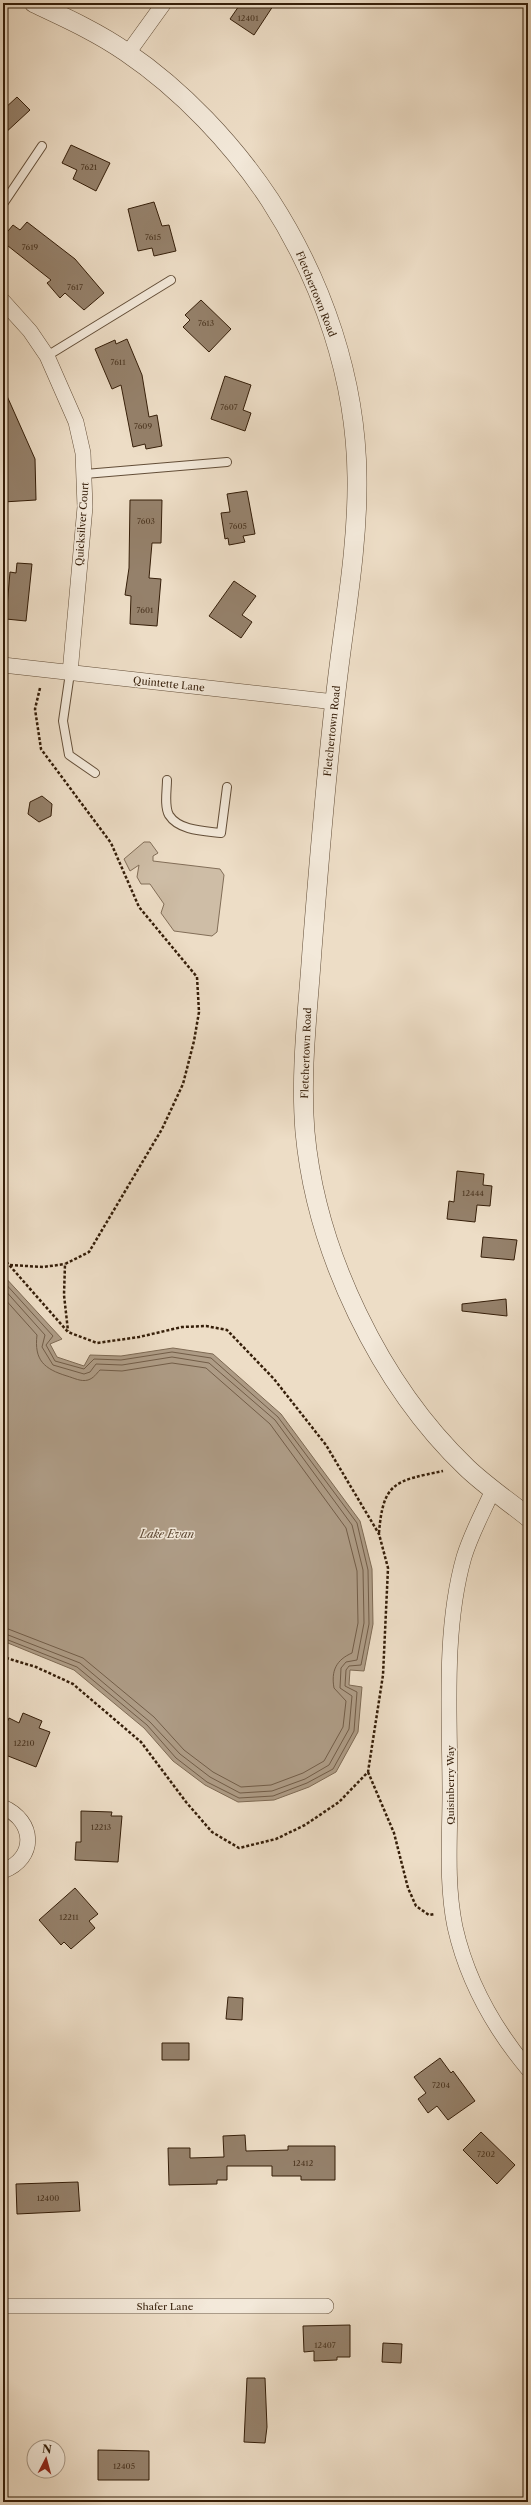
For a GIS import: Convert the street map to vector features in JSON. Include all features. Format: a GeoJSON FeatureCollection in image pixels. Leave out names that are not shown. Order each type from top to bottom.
{"type":"FeatureCollection","features":[{"type":"Feature","properties":{"kind":"street","name":"Fletchertown Road"},"geometry":{"type":"LineString","coordinates":[[34,3],[80,24],[128,53],[172,89],[210,125],[254,176],[277,211],[306,263],[331,325],[352,411],[357,480],[355,534],[335,702],[320,850],[303,1080],[306,1134],[310,1164],[321,1213],[333,1253],[361,1322],[392,1377],[419,1415],[465,1467],[528,1517]]}},
{"type":"Feature","properties":{"kind":"street"},"geometry":{"type":"LineString","coordinates":[[128,53],[164,3]]}},
{"type":"Feature","properties":{"kind":"street","name":"Quicksilver Court"},"geometry":{"type":"LineString","coordinates":[[3,300],[30,331],[47,356],[76,422],[83,453],[85,474],[85,507],[70,673]]}},
{"type":"Feature","properties":{"kind":"street","name":"Quintette Lane"},"geometry":{"type":"LineString","coordinates":[[3,665],[335,702]]}},
{"type":"Feature","properties":{"kind":"street","name":"Quisinberry Way"},"geometry":{"type":"LineString","coordinates":[[493,1490],[465,1556],[454,1610],[450,1656],[450,1882],[453,1911],[464,1958],[478,1993],[494,2022],[528,2069]]}},
{"type":"Feature","properties":{"kind":"street"},"geometry":{"type":"LineString","coordinates":[[3,1807],[14,1812],[23,1821],[27,1834],[27,1847],[21,1859],[12,1868],[3,1871]]}},
{"type":"Feature","properties":{"kind":"street","name":"Shafer Lane"},"geometry":{"type":"LineString","coordinates":[[3,2306],[326,2306]]}},
{"type":"Feature","properties":{"kind":"lane"},"geometry":{"type":"LineString","coordinates":[[3,204],[42,146]]}},
{"type":"Feature","properties":{"kind":"lane"},"geometry":{"type":"LineString","coordinates":[[47,356],[171,280]]}},
{"type":"Feature","properties":{"kind":"lane"},"geometry":{"type":"LineString","coordinates":[[85,474],[227,462]]}},
{"type":"Feature","properties":{"kind":"lane"},"geometry":{"type":"LineString","coordinates":[[70,673],[63,721],[69,755],[95,772]]}},
{"type":"Feature","properties":{"kind":"lane"},"geometry":{"type":"LineString","coordinates":[[168,780],[167,802],[169,815],[183,826],[197,831],[221,833],[227,787]]}},
{"type":"Feature","properties":{"kind":"path"},"geometry":{"type":"LineString","coordinates":[[10,1265],[43,1267],[65,1264],[88,1252],[162,1129],[183,1084],[194,1041],[199,1012],[197,977],[139,907],[111,843],[41,750],[35,709],[40,688]]}},
{"type":"Feature","properties":{"kind":"path"},"geometry":{"type":"LineString","coordinates":[[3,1258],[68,1332],[97,1343],[139,1337],[182,1328],[206,1326],[227,1330],[274,1379],[326,1445],[379,1534],[388,1568],[383,1676],[368,1772],[394,1833],[408,1888],[416,1906],[429,1915],[453,1911]]}},
{"type":"Feature","properties":{"kind":"path"},"geometry":{"type":"LineString","coordinates":[[65,1264],[64,1296],[68,1332]]}},
{"type":"Feature","properties":{"kind":"path"},"geometry":{"type":"LineString","coordinates":[[379,1534],[381,1507],[391,1489],[410,1478],[465,1467]]}},
{"type":"Feature","properties":{"kind":"path"},"geometry":{"type":"LineString","coordinates":[[3,1657],[36,1668],[73,1684],[141,1742],[212,1832],[239,1848],[276,1839],[305,1825],[339,1802],[368,1772]]}},
{"type":"Feature","properties":{"kind":"shaded area"},"geometry":{"type":"Polygon","coordinates":[[[144,842],[150,842],[158,853],[153,856],[153,861],[220,869],[224,875],[217,932],[212,936],[174,931],[161,913],[164,904],[150,884],[141,884],[137,877],[139,865],[130,871],[124,859],[144,842]]]}},
{"type":"Feature","properties":{"kind":"water","name":"Lake Evan"},"geometry":{"type":"Polygon","coordinates":[[[3,1275],[62,1339],[50,1344],[57,1357],[84,1366],[90,1355],[121,1356],[173,1348],[213,1354],[281,1414],[360,1521],[372,1569],[373,1624],[364,1671],[350,1670],[349,1685],[362,1687],[358,1732],[336,1772],[309,1787],[274,1800],[238,1802],[205,1785],[173,1761],[144,1728],[74,1670],[3,1641],[3,1275]]]}},
{"type":"Feature","properties":{"kind":"building"},"geometry":{"type":"Polygon","coordinates":[[[241,3],[275,3],[254,35],[230,19],[241,3]]]}},
{"type":"Feature","properties":{"kind":"building"},"geometry":{"type":"Polygon","coordinates":[[[17,97],[30,110],[3,135],[3,110],[17,97]]]}},
{"type":"Feature","properties":{"kind":"building"},"geometry":{"type":"Polygon","coordinates":[[[71,145],[110,163],[96,191],[73,179],[77,170],[62,163],[71,145]]]}},
{"type":"Feature","properties":{"kind":"building"},"geometry":{"type":"Polygon","coordinates":[[[154,202],[162,226],[169,225],[176,251],[154,256],[152,248],[138,251],[128,209],[154,202]]]}},
{"type":"Feature","properties":{"kind":"building"},"geometry":{"type":"Polygon","coordinates":[[[27,222],[75,259],[104,293],[84,310],[65,293],[60,298],[47,283],[51,280],[3,242],[3,237],[13,225],[20,230],[27,222]]]}},
{"type":"Feature","properties":{"kind":"building"},"geometry":{"type":"Polygon","coordinates":[[[201,300],[231,329],[209,352],[183,327],[190,320],[185,315],[201,300]]]}},
{"type":"Feature","properties":{"kind":"building"},"geometry":{"type":"Polygon","coordinates":[[[127,339],[142,375],[149,417],[157,415],[162,446],[146,449],[145,444],[133,447],[121,385],[112,389],[95,349],[115,340],[116,344],[127,339]]]}},
{"type":"Feature","properties":{"kind":"building"},"geometry":{"type":"Polygon","coordinates":[[[225,376],[251,385],[243,410],[251,413],[245,431],[211,419],[225,376]]]}},
{"type":"Feature","properties":{"kind":"building"},"geometry":{"type":"Polygon","coordinates":[[[3,387],[35,459],[36,500],[3,502],[3,387]]]}},
{"type":"Feature","properties":{"kind":"building"},"geometry":{"type":"Polygon","coordinates":[[[247,491],[255,534],[243,536],[245,542],[229,545],[228,538],[225,539],[221,513],[230,512],[227,494],[247,491]]]}},
{"type":"Feature","properties":{"kind":"building"},"geometry":{"type":"Polygon","coordinates":[[[130,500],[162,500],[161,543],[152,543],[149,578],[161,579],[157,626],[130,624],[131,596],[125,595],[129,568],[130,500]]]}},
{"type":"Feature","properties":{"kind":"building"},"geometry":{"type":"Polygon","coordinates":[[[17,563],[32,564],[26,621],[6,619],[10,572],[16,573],[17,563]]]}},
{"type":"Feature","properties":{"kind":"building"},"geometry":{"type":"Polygon","coordinates":[[[234,581],[256,596],[242,615],[252,622],[241,638],[209,616],[234,581]]]}},
{"type":"Feature","properties":{"kind":"building"},"geometry":{"type":"Polygon","coordinates":[[[42,796],[52,804],[51,816],[39,822],[28,814],[30,802],[42,796]]]}},
{"type":"Feature","properties":{"kind":"building"},"geometry":{"type":"Polygon","coordinates":[[[457,1171],[484,1174],[483,1185],[492,1186],[490,1206],[477,1205],[475,1222],[447,1219],[449,1201],[454,1202],[457,1171]]]}},
{"type":"Feature","properties":{"kind":"building"},"geometry":{"type":"Polygon","coordinates":[[[483,1237],[517,1240],[514,1260],[481,1257],[483,1237]]]}},
{"type":"Feature","properties":{"kind":"building"},"geometry":{"type":"Polygon","coordinates":[[[506,1299],[507,1316],[462,1311],[462,1304],[506,1299]]]}},
{"type":"Feature","properties":{"kind":"building"},"geometry":{"type":"Polygon","coordinates":[[[23,1713],[42,1721],[39,1728],[50,1732],[36,1767],[3,1754],[3,1732],[9,1718],[19,1723],[23,1713]]]}},
{"type":"Feature","properties":{"kind":"building"},"geometry":{"type":"Polygon","coordinates":[[[81,1811],[112,1812],[111,1816],[122,1816],[118,1862],[75,1860],[76,1842],[81,1842],[81,1811]]]}},
{"type":"Feature","properties":{"kind":"building"},"geometry":{"type":"Polygon","coordinates":[[[75,1888],[98,1914],[89,1921],[95,1928],[71,1949],[64,1942],[61,1945],[39,1920],[75,1888]]]}},
{"type":"Feature","properties":{"kind":"building"},"geometry":{"type":"Polygon","coordinates":[[[228,1997],[243,1998],[242,2020],[226,2019],[228,1997]]]}},
{"type":"Feature","properties":{"kind":"building"},"geometry":{"type":"Polygon","coordinates":[[[162,2043],[189,2043],[189,2060],[162,2060],[162,2043]]]}},
{"type":"Feature","properties":{"kind":"building"},"geometry":{"type":"Polygon","coordinates":[[[440,2058],[451,2073],[453,2071],[475,2101],[448,2120],[437,2106],[428,2113],[418,2099],[426,2093],[414,2077],[440,2058]]]}},
{"type":"Feature","properties":{"kind":"building"},"geometry":{"type":"Polygon","coordinates":[[[481,2132],[515,2165],[497,2184],[463,2150],[481,2132]]]}},
{"type":"Feature","properties":{"kind":"building"},"geometry":{"type":"Polygon","coordinates":[[[245,2135],[246,2151],[288,2150],[288,2146],[335,2146],[335,2180],[301,2180],[301,2176],[272,2176],[272,2166],[227,2166],[227,2180],[217,2180],[217,2184],[169,2185],[168,2148],[190,2148],[190,2158],[224,2157],[223,2136],[245,2135]]]}},
{"type":"Feature","properties":{"kind":"building"},"geometry":{"type":"Polygon","coordinates":[[[78,2182],[80,2211],[17,2214],[16,2184],[78,2182]]]}},
{"type":"Feature","properties":{"kind":"building"},"geometry":{"type":"Polygon","coordinates":[[[350,2325],[350,2357],[337,2357],[337,2360],[314,2361],[314,2351],[304,2352],[303,2326],[350,2325]]]}},
{"type":"Feature","properties":{"kind":"building"},"geometry":{"type":"Polygon","coordinates":[[[383,2343],[402,2344],[401,2363],[382,2362],[383,2343]]]}},
{"type":"Feature","properties":{"kind":"building"},"geometry":{"type":"Polygon","coordinates":[[[247,2378],[265,2378],[267,2427],[265,2443],[244,2442],[247,2378]]]}},
{"type":"Feature","properties":{"kind":"building"},"geometry":{"type":"Polygon","coordinates":[[[98,2450],[149,2451],[149,2480],[98,2480],[98,2450]]]}}]}
